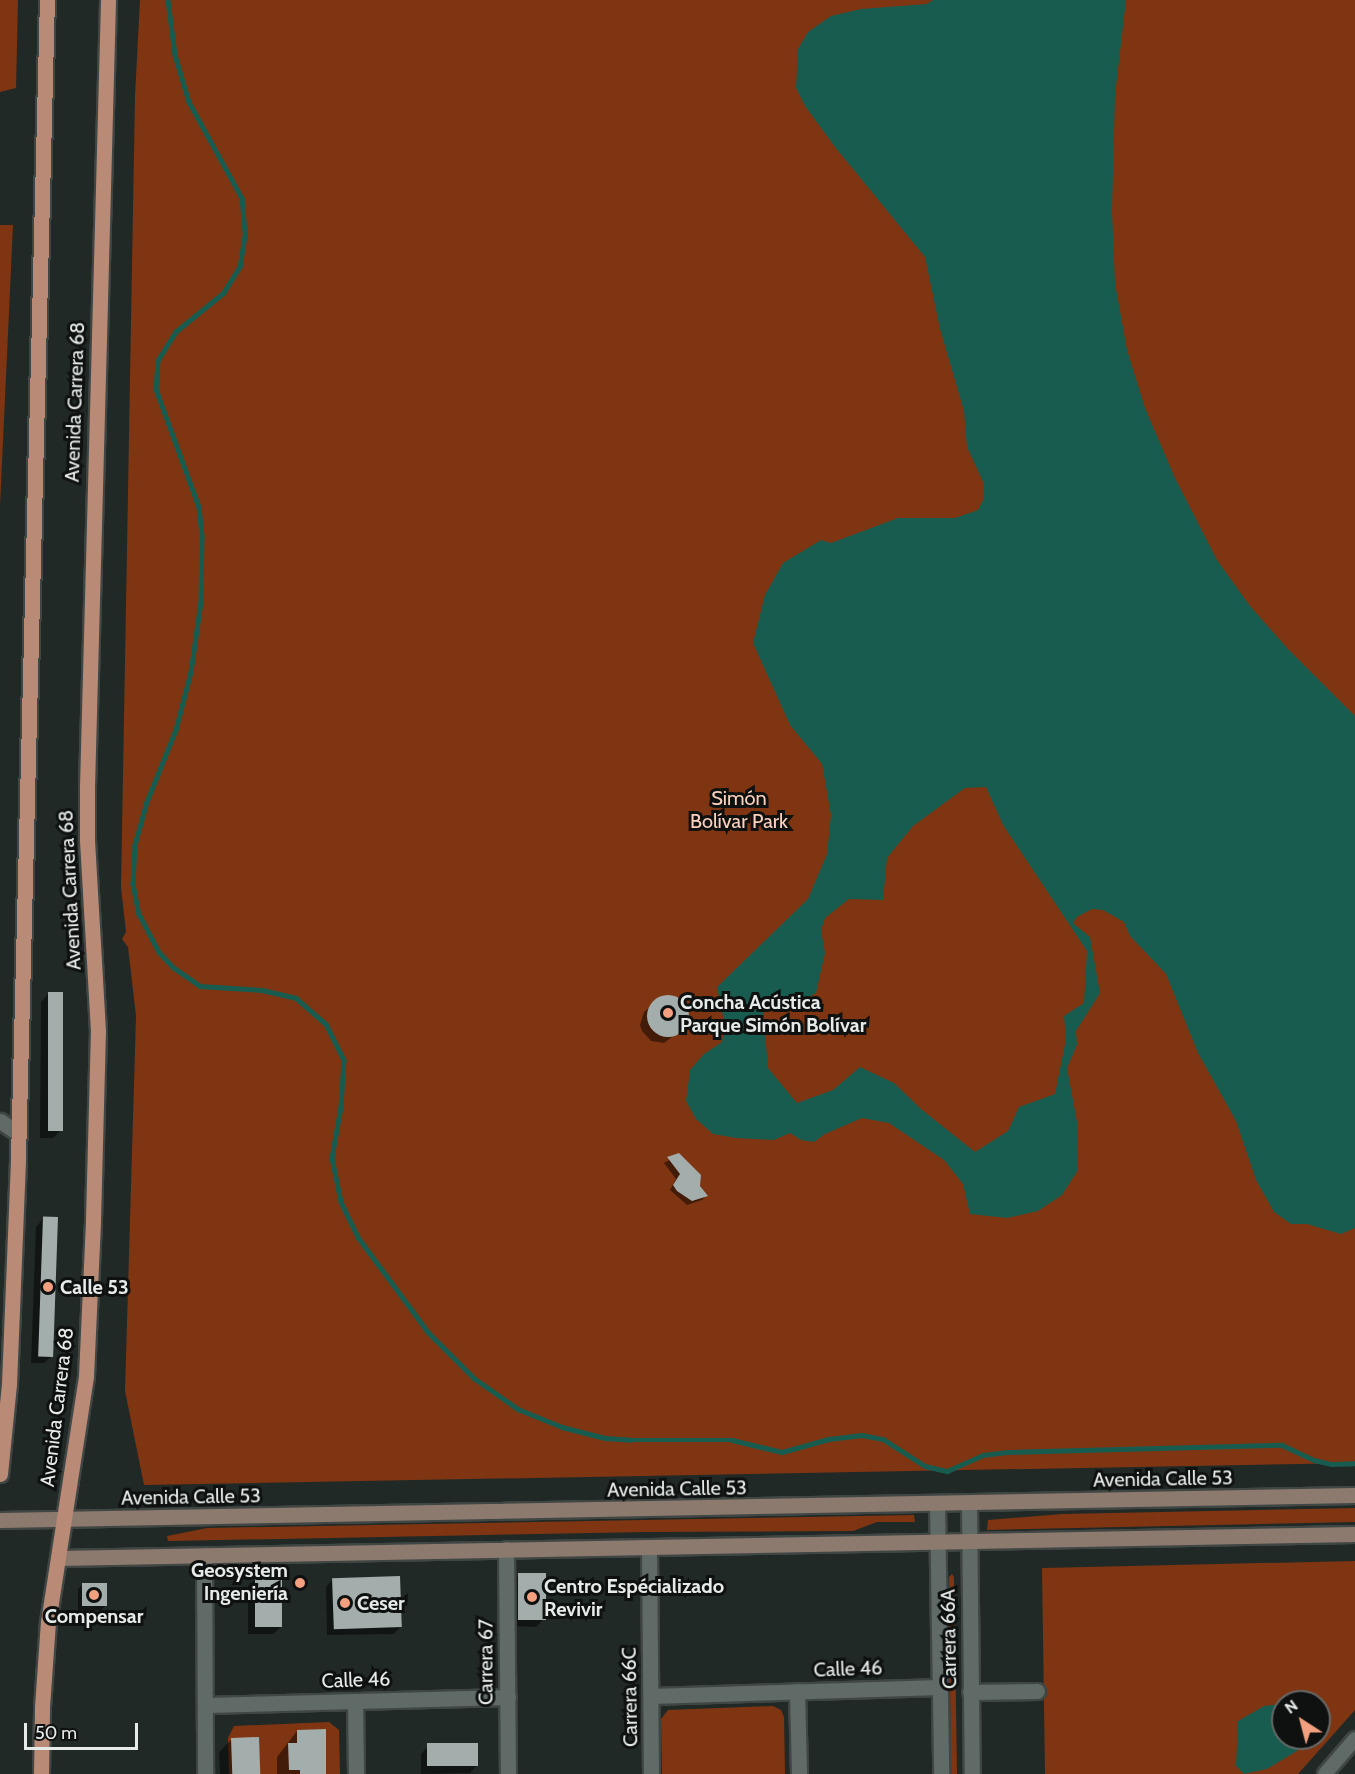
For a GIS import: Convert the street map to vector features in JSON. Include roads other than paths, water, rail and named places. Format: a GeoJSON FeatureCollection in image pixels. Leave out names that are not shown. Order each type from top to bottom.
{"type":"FeatureCollection","features":[{"type":"Feature","properties":{"kind":"main road","name":"Avenida Carrera 68"},"geometry":{"type":"LineString","coordinates":[[0,1474],[9,1384],[18,1133],[47,0]]}},
{"type":"Feature","properties":{"kind":"main road","name":"Avenida Carrera 68"},"geometry":{"type":"LineString","coordinates":[[41,1774],[47,1633],[86,1376],[98,1031],[87,839],[87,788],[108,0]]}},
{"type":"Feature","properties":{"kind":"main road","name":"Avenida Calle 53"},"geometry":{"type":"LineString","coordinates":[[0,1520],[937,1505],[1355,1495]]}},
{"type":"Feature","properties":{"kind":"main road"},"geometry":{"type":"LineString","coordinates":[[58,1558],[1355,1534]]}},
{"type":"Feature","properties":{"kind":"street"},"geometry":{"type":"LineString","coordinates":[[0,1121],[18,1133]]}},
{"type":"Feature","properties":{"kind":"street","name":"Carrera 66A"},"geometry":{"type":"LineString","coordinates":[[969,1504],[972,1774]]}},
{"type":"Feature","properties":{"kind":"street","name":"Carrera 66A"},"geometry":{"type":"LineString","coordinates":[[937,1505],[941,1774]]}},
{"type":"Feature","properties":{"kind":"street","name":"Carrera 66C"},"geometry":{"type":"LineString","coordinates":[[649,1547],[651,1774]]}},
{"type":"Feature","properties":{"kind":"street","name":"Carrera 67"},"geometry":{"type":"LineString","coordinates":[[506,1549],[508,1774]]}},
{"type":"Feature","properties":{"kind":"street"},"geometry":{"type":"LineString","coordinates":[[204,1555],[206,1774]]}},
{"type":"Feature","properties":{"kind":"street","name":"Calle 46"},"geometry":{"type":"LineString","coordinates":[[651,1696],[940,1687]]}},
{"type":"Feature","properties":{"kind":"street"},"geometry":{"type":"LineString","coordinates":[[797,1691],[799,1774]]}},
{"type":"Feature","properties":{"kind":"street"},"geometry":{"type":"LineString","coordinates":[[970,1692],[1037,1691]]}},
{"type":"Feature","properties":{"kind":"street","name":"Calle 46"},"geometry":{"type":"LineString","coordinates":[[205,1705],[508,1697]]}},
{"type":"Feature","properties":{"kind":"street"},"geometry":{"type":"LineString","coordinates":[[355,1701],[356,1774]]}},
{"type":"Feature","properties":{"kind":"street"},"geometry":{"type":"LineString","coordinates":[[1325,1774],[1355,1739]]}},
{"type":"Feature","properties":{"kind":"waterway"},"geometry":{"type":"LineString","coordinates":[[168,0],[175,55],[189,102],[242,198],[245,236],[240,267],[224,293],[176,332],[158,361],[156,389],[199,507],[202,536],[201,602],[191,672],[176,730],[147,802],[135,845],[133,884],[139,914],[159,952],[173,967],[200,986],[262,990],[296,998],[326,1024],[344,1060],[341,1107],[332,1158],[341,1202],[358,1237],[428,1332],[474,1378],[518,1409],[562,1427],[605,1438],[732,1440],[782,1452],[829,1439],[862,1435],[883,1439],[925,1466],[947,1471],[983,1455],[1006,1452],[1282,1445],[1314,1460],[1331,1464],[1355,1463]]}},
{"type":"Feature","properties":{"kind":"place","name":"Concha Acústica Parque Simón Bolívar"},"geometry":{"type":"Point","coordinates":[668,1013]}},
{"type":"Feature","properties":{"kind":"place","name":"Calle 53"},"geometry":{"type":"Point","coordinates":[48,1287]}},
{"type":"Feature","properties":{"kind":"place","name":"Geosystem Ingeniería"},"geometry":{"type":"Point","coordinates":[300,1583]}},
{"type":"Feature","properties":{"kind":"place","name":"Compensar"},"geometry":{"type":"Point","coordinates":[94,1595]}},
{"type":"Feature","properties":{"kind":"place","name":"Centro Espécializado Revivir"},"geometry":{"type":"Point","coordinates":[532,1597]}},
{"type":"Feature","properties":{"kind":"place","name":"Ceser"},"geometry":{"type":"Point","coordinates":[345,1603]}},
{"type":"Feature","properties":{"kind":"park label","name":"Simón Bolívar Park"},"geometry":{"type":"Point","coordinates":[739,810]}}]}
